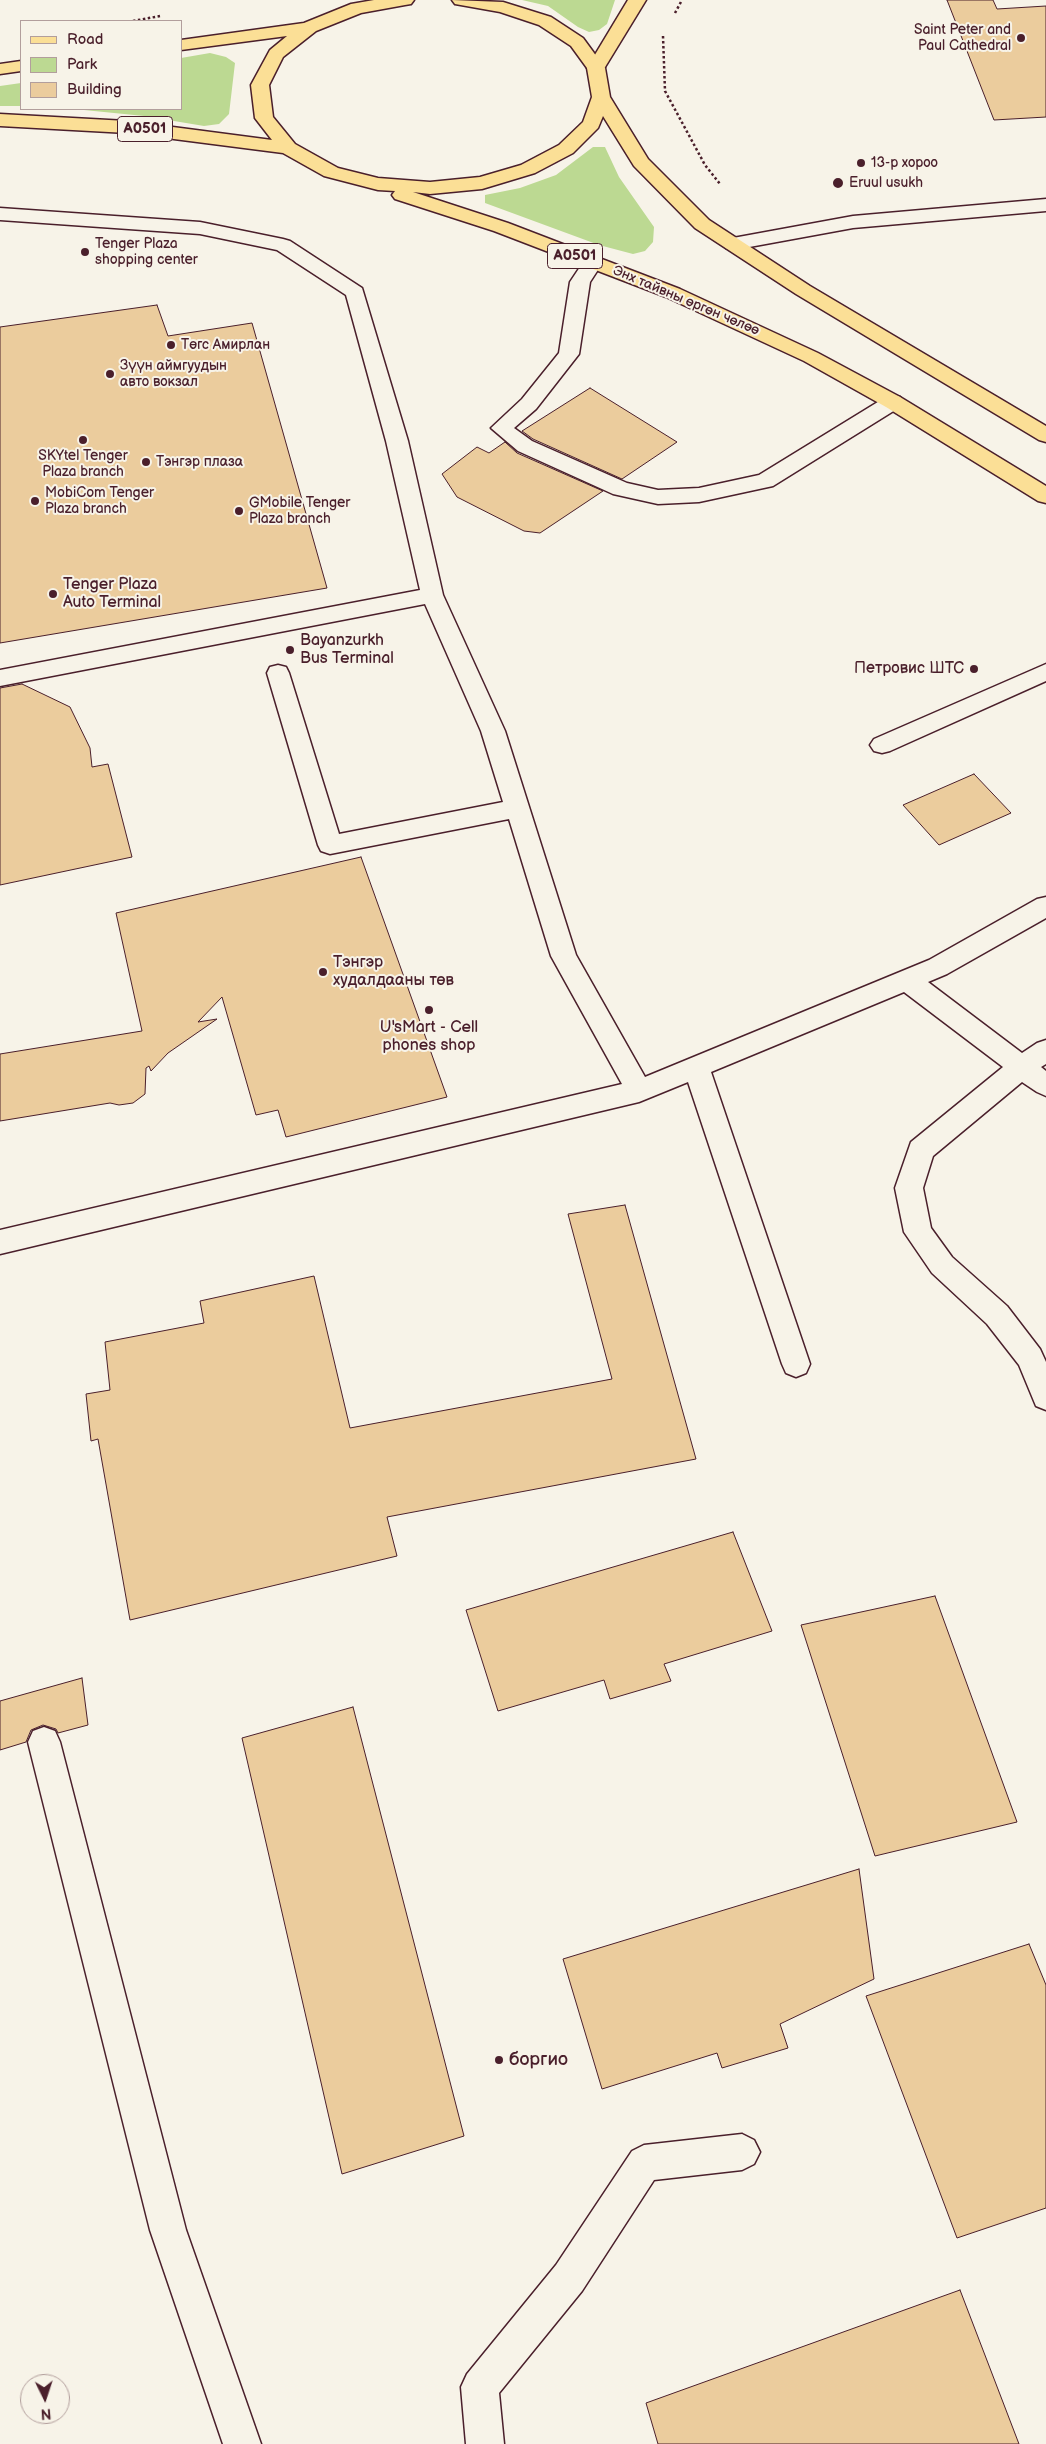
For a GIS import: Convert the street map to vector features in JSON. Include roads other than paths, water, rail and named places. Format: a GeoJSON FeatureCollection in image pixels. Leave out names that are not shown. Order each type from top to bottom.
{"type":"FeatureCollection","features":[{"type":"Feature","properties":{"kind":"main road"},"geometry":{"type":"LineString","coordinates":[[357,8],[383,0]]}},
{"type":"Feature","properties":{"kind":"main road","name":"A0501"},"geometry":{"type":"LineString","coordinates":[[182,46],[310,27],[357,8],[405,0]]}},
{"type":"Feature","properties":{"kind":"main road"},"geometry":{"type":"LineString","coordinates":[[461,0],[503,7],[545,21],[577,42],[596,68],[601,97],[641,162],[702,224],[803,290],[1046,435]]}},
{"type":"Feature","properties":{"kind":"main road"},"geometry":{"type":"LineString","coordinates":[[596,68],[637,0]]}},
{"type":"Feature","properties":{"kind":"main road","name":"A0501"},"geometry":{"type":"LineString","coordinates":[[288,148],[264,118],[260,85],[276,54],[310,27]]}},
{"type":"Feature","properties":{"kind":"main road"},"geometry":{"type":"LineString","coordinates":[[0,69],[20,66]]}},
{"type":"Feature","properties":{"kind":"main road","name":"A0501"},"geometry":{"type":"LineString","coordinates":[[0,120],[127,127],[288,148],[331,172],[378,184],[430,188],[482,183],[528,170],[566,149],[591,124],[601,97]]}},
{"type":"Feature","properties":{"kind":"main road","name":"Энх тайвны өргөн чөлөө"},"geometry":{"type":"LineString","coordinates":[[331,172],[501,227],[673,293],[811,357],[893,402]]}},
{"type":"Feature","properties":{"kind":"main road","name":"A0501"},"geometry":{"type":"LineString","coordinates":[[893,402],[1046,496]]}},
{"type":"Feature","properties":{"kind":"street"},"geometry":{"type":"LineString","coordinates":[[733,244],[853,222],[1046,205]]}},
{"type":"Feature","properties":{"kind":"street"},"geometry":{"type":"LineString","coordinates":[[0,214],[200,228],[283,245],[355,292],[397,441],[432,596],[493,731],[564,956],[639,1091]]}},
{"type":"Feature","properties":{"kind":"street"},"geometry":{"type":"LineString","coordinates":[[593,262],[580,282],[569,354],[529,404],[502,428],[525,446],[621,489],[658,497],[699,495],[765,481],[893,402]]}},
{"type":"Feature","properties":{"kind":"street"},"geometry":{"type":"LineString","coordinates":[[0,678],[432,596]]}},
{"type":"Feature","properties":{"kind":"street"},"geometry":{"type":"LineString","coordinates":[[882,745],[1046,672]]}},
{"type":"Feature","properties":{"kind":"street"},"geometry":{"type":"LineString","coordinates":[[278,673],[330,845],[518,808]]}},
{"type":"Feature","properties":{"kind":"street"},"geometry":{"type":"LineString","coordinates":[[0,1242],[639,1091],[938,966],[1046,906]]}},
{"type":"Feature","properties":{"kind":"street"},"geometry":{"type":"LineString","coordinates":[[906,980],[1046,1085]]}},
{"type":"Feature","properties":{"kind":"street"},"geometry":{"type":"LineString","coordinates":[[1046,1050],[1022,1067],[921,1150],[909,1188],[918,1232],[942,1265],[997,1316],[1030,1358],[1046,1397]]}},
{"type":"Feature","properties":{"kind":"street"},"geometry":{"type":"LineString","coordinates":[[696,1067],[796,1364]]}},
{"type":"Feature","properties":{"kind":"street"},"geometry":{"type":"LineString","coordinates":[[44,1742],[168,2230],[242,2444]]}},
{"type":"Feature","properties":{"kind":"street"},"geometry":{"type":"LineString","coordinates":[[485,2444],[480,2387],[569,2278],[644,2163],[742,2152]]}},
{"type":"Feature","properties":{"kind":"place","name":"Saint Peter and Paul Cathedral"},"geometry":{"type":"Point","coordinates":[1021,38]}},
{"type":"Feature","properties":{"kind":"place","name":"13-р хороо"},"geometry":{"type":"Point","coordinates":[861,163]}},
{"type":"Feature","properties":{"kind":"place","name":"Eruul usukh"},"geometry":{"type":"Point","coordinates":[838,183]}},
{"type":"Feature","properties":{"kind":"place","name":"Tenger Plaza shopping center"},"geometry":{"type":"Point","coordinates":[85,252]}},
{"type":"Feature","properties":{"kind":"place","name":"Төгс Амирлан"},"geometry":{"type":"Point","coordinates":[171,345]}},
{"type":"Feature","properties":{"kind":"place","name":"Зүүн аймгуудын авто вокзал"},"geometry":{"type":"Point","coordinates":[110,374]}},
{"type":"Feature","properties":{"kind":"place","name":"SKYtel Tenger Plaza branch"},"geometry":{"type":"Point","coordinates":[83,440]}},
{"type":"Feature","properties":{"kind":"place","name":"Тэнгэр плаза"},"geometry":{"type":"Point","coordinates":[146,462]}},
{"type":"Feature","properties":{"kind":"place","name":"MobiCom Tenger Plaza branch"},"geometry":{"type":"Point","coordinates":[35,501]}},
{"type":"Feature","properties":{"kind":"place","name":"GMobile Tenger Plaza branch"},"geometry":{"type":"Point","coordinates":[239,511]}},
{"type":"Feature","properties":{"kind":"place","name":"Tenger Plaza Auto Terminal"},"geometry":{"type":"Point","coordinates":[53,594]}},
{"type":"Feature","properties":{"kind":"place","name":"Bayanzurkh Bus Terminal"},"geometry":{"type":"Point","coordinates":[290,650]}},
{"type":"Feature","properties":{"kind":"place","name":"Петровис ШТС"},"geometry":{"type":"Point","coordinates":[974,669]}},
{"type":"Feature","properties":{"kind":"place","name":"Тэнгэр худалдааны төв"},"geometry":{"type":"Point","coordinates":[323,972]}},
{"type":"Feature","properties":{"kind":"place","name":"U'sMart - Cell phones shop"},"geometry":{"type":"Point","coordinates":[429,1010]}},
{"type":"Feature","properties":{"kind":"place","name":"боргио"},"geometry":{"type":"Point","coordinates":[499,2060]}}]}
